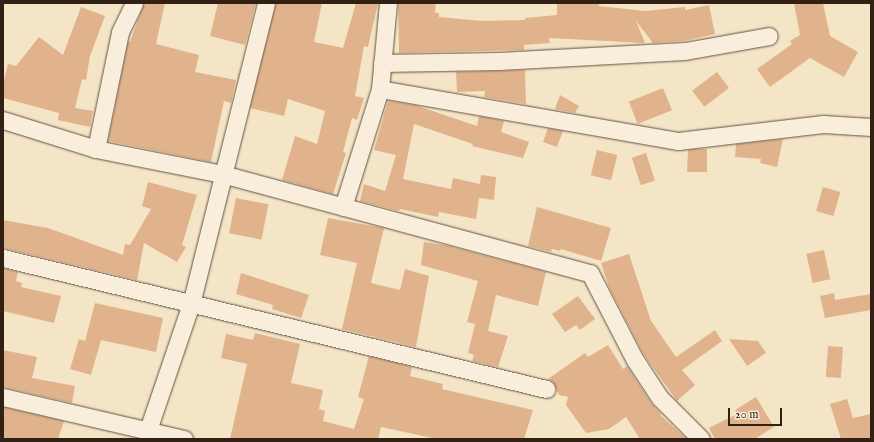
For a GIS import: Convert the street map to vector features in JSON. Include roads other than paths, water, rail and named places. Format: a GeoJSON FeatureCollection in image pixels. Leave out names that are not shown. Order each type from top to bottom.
{"type":"FeatureCollection","features":[{"type":"Feature","properties":{"kind":"street"},"geometry":{"type":"LineString","coordinates":[[96,148],[120,32],[134,3]]}},
{"type":"Feature","properties":{"kind":"street"},"geometry":{"type":"LineString","coordinates":[[148,430],[191,304],[222,174],[266,3]]}},
{"type":"Feature","properties":{"kind":"street"},"geometry":{"type":"LineString","coordinates":[[343,207],[380,89],[388,3]]}},
{"type":"Feature","properties":{"kind":"street"},"geometry":{"type":"LineString","coordinates":[[382,63],[499,61],[685,51],[769,36]]}},
{"type":"Feature","properties":{"kind":"street"},"geometry":{"type":"LineString","coordinates":[[380,89],[678,141],[823,124],[871,127]]}},
{"type":"Feature","properties":{"kind":"street"},"geometry":{"type":"LineString","coordinates":[[3,120],[96,148],[222,174],[590,273],[635,360],[660,398],[701,439]]}},
{"type":"Feature","properties":{"kind":"street"},"geometry":{"type":"LineString","coordinates":[[3,258],[546,389]]}},
{"type":"Feature","properties":{"kind":"street"},"geometry":{"type":"LineString","coordinates":[[3,398],[184,439]]}}]}
